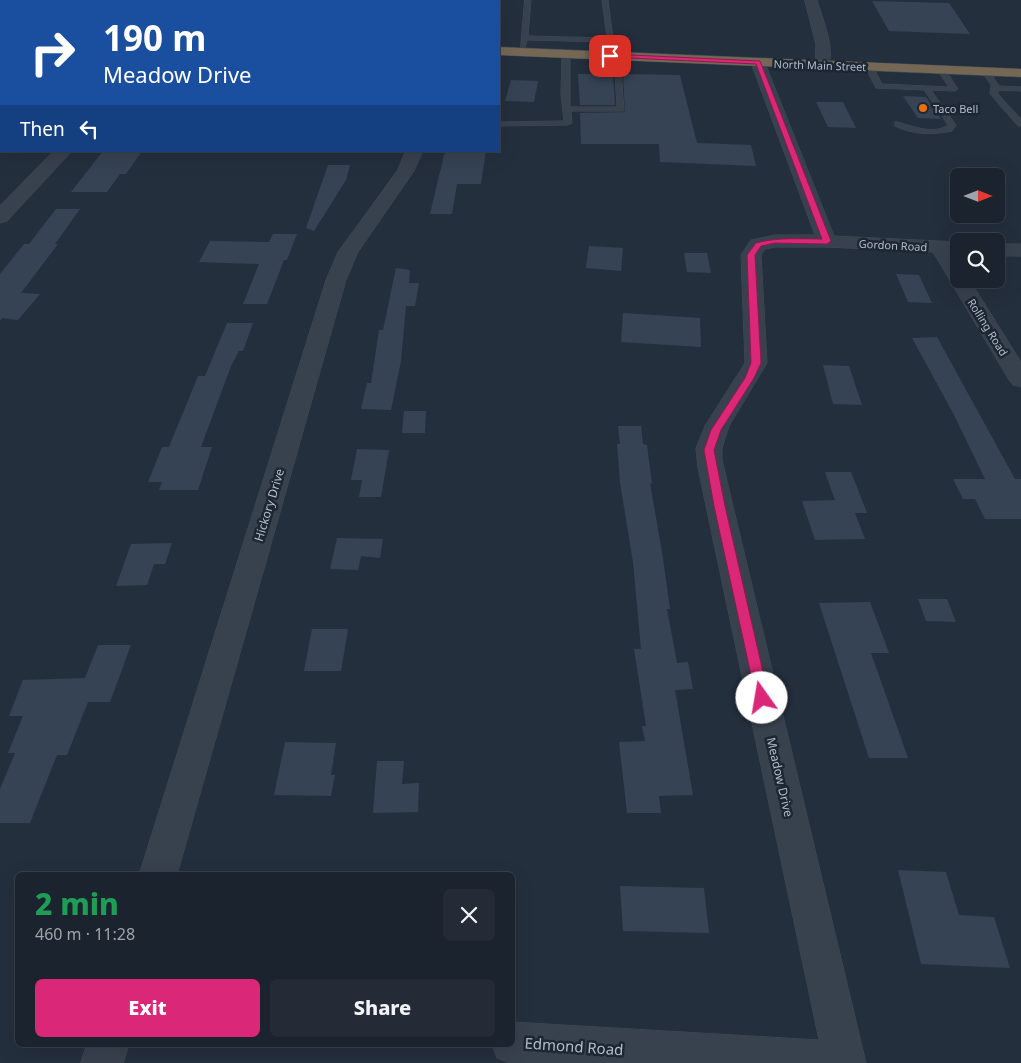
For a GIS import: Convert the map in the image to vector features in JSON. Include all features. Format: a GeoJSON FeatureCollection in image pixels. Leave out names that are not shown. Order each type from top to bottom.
{"type":"FeatureCollection","features":[{"type":"Feature","properties":{"kind":"highway","name":"North Main Street"},"geometry":{"type":"LineString","coordinates":[[500,51],[523,45],[566,54],[1021,74]]}},
{"type":"Feature","properties":{"kind":"street"},"geometry":{"type":"LineString","coordinates":[[811,0],[823,45],[822,65]]}},
{"type":"Feature","properties":{"kind":"street"},"geometry":{"type":"LineString","coordinates":[[758,62],[827,241]]}},
{"type":"Feature","properties":{"kind":"street"},"geometry":{"type":"LineString","coordinates":[[0,217],[63,152]]}},
{"type":"Feature","properties":{"kind":"street","name":"Hickory Drive"},"geometry":{"type":"LineString","coordinates":[[159,872],[336,280],[348,252],[405,171],[414,152]]}},
{"type":"Feature","properties":{"kind":"street","name":"Meadow Drive"},"geometry":{"type":"LineString","coordinates":[[827,241],[775,241],[758,244],[751,255],[756,363],[750,378],[716,430],[709,450],[723,525],[845,1063]]}},
{"type":"Feature","properties":{"kind":"street","name":"Gordon Road"},"geometry":{"type":"LineString","coordinates":[[827,241],[949,248]]}},
{"type":"Feature","properties":{"kind":"street","name":"Rolling Road"},"geometry":{"type":"LineString","coordinates":[[949,248],[1021,380]]}},
{"type":"Feature","properties":{"kind":"street"},"geometry":{"type":"LineString","coordinates":[[1005,250],[1021,250]]}},
{"type":"Feature","properties":{"kind":"street","name":"Edmond Road"},"geometry":{"type":"LineString","coordinates":[[515,1042],[845,1063]]}},
{"type":"Feature","properties":{"kind":"street"},"geometry":{"type":"LineString","coordinates":[[102,1063],[107,1047]]}},
{"type":"Feature","properties":{"kind":"lane"},"geometry":{"type":"LineString","coordinates":[[528,0],[523,45],[610,40]]}},
{"type":"Feature","properties":{"kind":"lane"},"geometry":{"type":"LineString","coordinates":[[567,109],[621,109],[605,0]]}},
{"type":"Feature","properties":{"kind":"lane"},"geometry":{"type":"LineString","coordinates":[[500,124],[568,123],[565,95],[566,54]]}},
{"type":"Feature","properties":{"kind":"lane"},"geometry":{"type":"LineString","coordinates":[[868,67],[880,86],[954,89],[941,70]]}},
{"type":"Feature","properties":{"kind":"lane"},"geometry":{"type":"LineString","coordinates":[[986,72],[995,85],[994,94],[1021,124]]}},
{"type":"Feature","properties":{"kind":"lane"},"geometry":{"type":"LineString","coordinates":[[898,124],[911,131],[940,131],[949,129],[952,125],[926,88]]}},
{"type":"Feature","properties":{"kind":"lane"},"geometry":{"type":"LineString","coordinates":[[994,88],[1021,89]]}},
{"type":"Feature","properties":{"kind":"building"},"geometry":{"type":"Polygon","coordinates":[[[872,1],[949,3],[970,34],[889,31],[872,1]]]}},
{"type":"Feature","properties":{"kind":"building"},"geometry":{"type":"Polygon","coordinates":[[[578,74],[613,74],[615,105],[580,105],[578,74]]]}},
{"type":"Feature","properties":{"kind":"building"},"geometry":{"type":"Polygon","coordinates":[[[623,74],[680,75],[697,143],[751,145],[756,166],[660,162],[659,144],[581,144],[580,113],[625,112],[623,74]]]}},
{"type":"Feature","properties":{"kind":"building"},"geometry":{"type":"Polygon","coordinates":[[[511,80],[538,81],[534,102],[505,101],[511,80]]]}},
{"type":"Feature","properties":{"kind":"building","name":"Taco Bell"},"geometry":{"type":"Polygon","coordinates":[[[903,96],[926,97],[941,119],[918,118],[903,96]]]}},
{"type":"Feature","properties":{"kind":"building"},"geometry":{"type":"Polygon","coordinates":[[[816,102],[843,102],[856,128],[828,127],[816,102]]]}},
{"type":"Feature","properties":{"kind":"building"},"geometry":{"type":"Polygon","coordinates":[[[102,152],[141,152],[126,174],[120,174],[107,192],[71,192],[102,152]]]}},
{"type":"Feature","properties":{"kind":"building"},"geometry":{"type":"Polygon","coordinates":[[[445,152],[486,152],[481,184],[457,184],[452,214],[430,214],[445,152]]]}},
{"type":"Feature","properties":{"kind":"building"},"geometry":{"type":"Polygon","coordinates":[[[328,165],[350,165],[346,180],[314,231],[306,228],[328,165]]]}},
{"type":"Feature","properties":{"kind":"building"},"geometry":{"type":"Polygon","coordinates":[[[56,209],[80,209],[55,244],[58,244],[21,293],[40,294],[18,320],[2,318],[0,321],[0,274],[24,244],[29,244],[56,209]]]}},
{"type":"Feature","properties":{"kind":"building"},"geometry":{"type":"Polygon","coordinates":[[[273,234],[297,234],[287,260],[284,260],[267,304],[243,304],[259,264],[199,262],[210,241],[269,242],[273,234]]]}},
{"type":"Feature","properties":{"kind":"building"},"geometry":{"type":"Polygon","coordinates":[[[589,246],[623,248],[621,271],[586,268],[589,246]]]}},
{"type":"Feature","properties":{"kind":"building"},"geometry":{"type":"Polygon","coordinates":[[[684,253],[707,253],[711,273],[687,272],[684,253]]]}},
{"type":"Feature","properties":{"kind":"building"},"geometry":{"type":"Polygon","coordinates":[[[396,268],[410,270],[409,283],[419,283],[415,306],[406,306],[401,361],[391,410],[361,409],[367,383],[371,383],[379,330],[383,330],[396,268]]]}},
{"type":"Feature","properties":{"kind":"building"},"geometry":{"type":"Polygon","coordinates":[[[896,274],[919,275],[932,303],[908,302],[896,274]]]}},
{"type":"Feature","properties":{"kind":"building"},"geometry":{"type":"Polygon","coordinates":[[[623,313],[700,318],[701,347],[621,342],[623,313]]]}},
{"type":"Feature","properties":{"kind":"building"},"geometry":{"type":"Polygon","coordinates":[[[227,323],[253,323],[243,351],[239,351],[231,366],[201,447],[212,447],[198,490],[159,490],[162,482],[148,482],[162,447],[169,447],[198,376],[205,376],[227,323]]]}},
{"type":"Feature","properties":{"kind":"building"},"geometry":{"type":"Polygon","coordinates":[[[937,337],[1015,479],[1021,479],[1021,519],[985,519],[975,499],[963,499],[953,479],[985,479],[953,413],[912,338],[937,337]]]}},
{"type":"Feature","properties":{"kind":"building"},"geometry":{"type":"Polygon","coordinates":[[[823,365],[849,366],[862,405],[833,404],[823,365]]]}},
{"type":"Feature","properties":{"kind":"building"},"geometry":{"type":"Polygon","coordinates":[[[404,411],[426,411],[425,433],[402,433],[404,411]]]}},
{"type":"Feature","properties":{"kind":"building"},"geometry":{"type":"Polygon","coordinates":[[[618,426],[641,426],[643,444],[647,445],[652,484],[650,483],[670,609],[667,609],[677,663],[688,662],[693,689],[675,690],[693,795],[659,796],[661,813],[627,813],[619,742],[645,741],[642,726],[646,726],[634,649],[641,649],[633,562],[620,483],[617,444],[620,444],[618,426]]]}},
{"type":"Feature","properties":{"kind":"building"},"geometry":{"type":"Polygon","coordinates":[[[357,449],[389,450],[381,497],[359,497],[362,480],[351,480],[357,449]]]}},
{"type":"Feature","properties":{"kind":"building"},"geometry":{"type":"Polygon","coordinates":[[[825,472],[851,472],[867,513],[855,513],[865,539],[815,540],[802,501],[835,500],[825,472]]]}},
{"type":"Feature","properties":{"kind":"building"},"geometry":{"type":"Polygon","coordinates":[[[337,538],[383,539],[380,558],[361,556],[358,570],[330,569],[337,538]]]}},
{"type":"Feature","properties":{"kind":"building"},"geometry":{"type":"Polygon","coordinates":[[[172,543],[165,564],[154,564],[147,585],[116,586],[131,544],[172,543]]]}},
{"type":"Feature","properties":{"kind":"building"},"geometry":{"type":"Polygon","coordinates":[[[918,599],[947,599],[956,622],[926,621],[918,599]]]}},
{"type":"Feature","properties":{"kind":"building"},"geometry":{"type":"Polygon","coordinates":[[[870,602],[889,653],[871,653],[908,758],[869,758],[819,603],[870,602]]]}},
{"type":"Feature","properties":{"kind":"building"},"geometry":{"type":"Polygon","coordinates":[[[312,629],[348,629],[341,671],[304,671],[312,629]]]}},
{"type":"Feature","properties":{"kind":"building"},"geometry":{"type":"Polygon","coordinates":[[[98,645],[131,645],[110,702],[88,702],[67,755],[57,755],[30,823],[0,823],[0,789],[15,753],[8,753],[23,716],[9,716],[23,680],[85,678],[98,645]]]}},
{"type":"Feature","properties":{"kind":"building"},"geometry":{"type":"Polygon","coordinates":[[[285,742],[336,743],[331,775],[335,775],[331,796],[274,795],[285,742]]]}},
{"type":"Feature","properties":{"kind":"building"},"geometry":{"type":"Polygon","coordinates":[[[377,761],[404,761],[402,784],[419,783],[418,812],[373,813],[377,761]]]}},
{"type":"Feature","properties":{"kind":"building"},"geometry":{"type":"Polygon","coordinates":[[[898,870],[946,872],[959,915],[994,917],[1010,968],[921,964],[898,870]]]}},
{"type":"Feature","properties":{"kind":"building"},"geometry":{"type":"Polygon","coordinates":[[[620,886],[704,888],[709,933],[623,931],[620,886]]]}},
{"type":"Feature","properties":{"kind":"place","name":"Taco Bell"},"geometry":{"type":"Point","coordinates":[923,108]}},
{"type":"Feature","properties":{"kind":"route"},"geometry":{"type":"LineString","coordinates":[[610,56],[758,62],[827,241],[775,241],[758,244],[751,255],[756,363],[750,378],[716,430],[709,450],[719,506],[762,698]]}}]}
